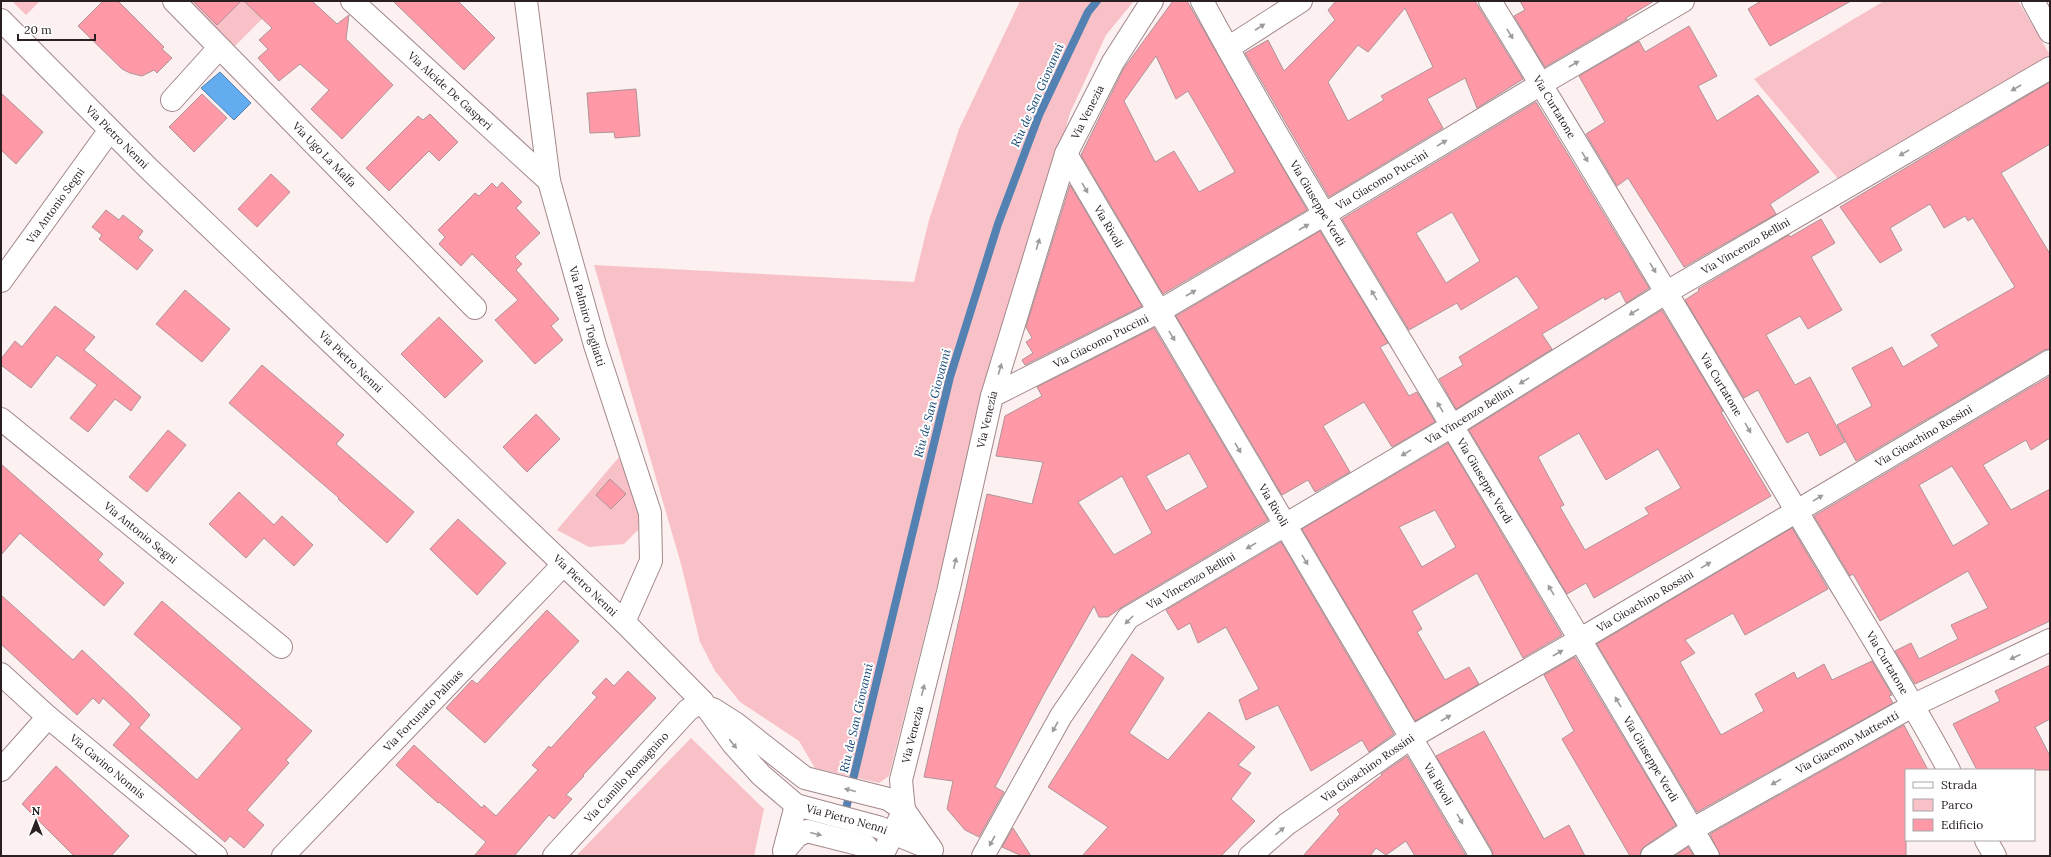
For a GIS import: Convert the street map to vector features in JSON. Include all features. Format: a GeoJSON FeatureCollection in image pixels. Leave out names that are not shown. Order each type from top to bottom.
{"type":"FeatureCollection","features":[{"type":"Feature","properties":{"kind":"street","name":"Via Ugo La Malfa"},"geometry":{"type":"LineString","coordinates":[[174,1],[475,308]]}},
{"type":"Feature","properties":{"kind":"street","name":"Via Alcide De Gasperi"},"geometry":{"type":"LineString","coordinates":[[352,1],[549,181]]}},
{"type":"Feature","properties":{"kind":"street","name":"Via Palmiro Togliatti"},"geometry":{"type":"LineString","coordinates":[[526,1],[549,181],[596,345],[650,513],[651,561],[624,622]]}},
{"type":"Feature","properties":{"kind":"street","name":"Via Venezia"},"geometry":{"type":"LineString","coordinates":[[882,856],[886,830],[896,804],[948,592],[992,396],[1066,154],[1113,62],[1152,1]]}},
{"type":"Feature","properties":{"kind":"street","name":"Via Giuseppe Verdi"},"geometry":{"type":"LineString","coordinates":[[1202,1],[1325,214],[1581,639],[1708,856]]}},
{"type":"Feature","properties":{"kind":"street"},"geometry":{"type":"LineString","coordinates":[[1228,48],[1301,1]]}},
{"type":"Feature","properties":{"kind":"street","name":"Via Curtatone"},"geometry":{"type":"LineString","coordinates":[[1490,1],[1667,292],[1796,511],[1914,705],[1948,769]]}},
{"type":"Feature","properties":{"kind":"street","name":"Via Giacomo Puccini"},"geometry":{"type":"LineString","coordinates":[[992,396],[1158,312],[1683,1]]}},
{"type":"Feature","properties":{"kind":"street"},"geometry":{"type":"LineString","coordinates":[[2033,1],[2050,32]]}},
{"type":"Feature","properties":{"kind":"street","name":"Via Pietro Nenni"},"geometry":{"type":"LineString","coordinates":[[1,20],[110,130],[624,622],[702,701],[733,744],[761,775],[798,806],[886,830],[933,852]]}},
{"type":"Feature","properties":{"kind":"street"},"geometry":{"type":"LineString","coordinates":[[172,100],[219,48]]}},
{"type":"Feature","properties":{"kind":"street","name":"Via Vincenzo Bellini"},"geometry":{"type":"LineString","coordinates":[[983,856],[1061,716],[1128,618],[1452,426],[1667,292],[2050,68]]}},
{"type":"Feature","properties":{"kind":"street","name":"Via Antonio Segni"},"geometry":{"type":"LineString","coordinates":[[1,281],[110,130]]}},
{"type":"Feature","properties":{"kind":"street","name":"Via Rivoli"},"geometry":{"type":"LineString","coordinates":[[1066,154],[1158,312],[1412,737],[1481,856]]}},
{"type":"Feature","properties":{"kind":"street","name":"Via Gioachino Rossini"},"geometry":{"type":"LineString","coordinates":[[1250,856],[1287,824],[1412,737],[1581,639],[2050,361]]}},
{"type":"Feature","properties":{"kind":"street","name":"Via Antonio Segni"},"geometry":{"type":"LineString","coordinates":[[1,419],[281,647]]}},
{"type":"Feature","properties":{"kind":"street","name":"Via Fortunato Palmas"},"geometry":{"type":"LineString","coordinates":[[283,856],[563,565]]}},
{"type":"Feature","properties":{"kind":"street","name":"Via Giacomo Matteotti"},"geometry":{"type":"LineString","coordinates":[[1652,856],[1692,829],[1914,705],[2050,640]]}},
{"type":"Feature","properties":{"kind":"street","name":"Via Gavino Nonnis"},"geometry":{"type":"LineString","coordinates":[[1,674],[48,717],[216,856]]}},
{"type":"Feature","properties":{"kind":"street","name":"Via Pietro Nenni"},"geometry":{"type":"LineString","coordinates":[[702,701],[735,723],[805,778],[896,804]]}},
{"type":"Feature","properties":{"kind":"street","name":"Via Camillo Romagnino"},"geometry":{"type":"LineString","coordinates":[[560,852],[688,710],[702,701]]}},
{"type":"Feature","properties":{"kind":"street"},"geometry":{"type":"LineString","coordinates":[[1,770],[48,717]]}},
{"type":"Feature","properties":{"kind":"street"},"geometry":{"type":"LineString","coordinates":[[896,804],[933,852]]}},
{"type":"Feature","properties":{"kind":"street"},"geometry":{"type":"LineString","coordinates":[[784,853],[798,806]]}},
{"type":"Feature","properties":{"kind":"street"},"geometry":{"type":"LineString","coordinates":[[784,853],[797,836],[807,831],[866,846],[873,856]]}},
{"type":"Feature","properties":{"kind":"street"},"geometry":{"type":"LineString","coordinates":[[1987,841],[1995,856]]}},
{"type":"Feature","properties":{"kind":"green space"},"geometry":{"type":"Polygon","coordinates":[[[12,1],[40,1],[26,15],[12,1]]]}},
{"type":"Feature","properties":{"kind":"green space"},"geometry":{"type":"Polygon","coordinates":[[[189,1],[280,1],[234,47],[189,1]]]}},
{"type":"Feature","properties":{"kind":"green space"},"geometry":{"type":"Polygon","coordinates":[[[1020,1],[1134,1],[1106,35],[1070,113],[943,562],[889,776],[879,783],[815,768],[799,741],[740,702],[715,671],[700,642],[681,564],[594,265],[914,282],[929,220],[959,129],[1020,1]]]}},
{"type":"Feature","properties":{"kind":"green space"},"geometry":{"type":"Polygon","coordinates":[[[1884,1],[2018,1],[2050,55],[1839,180],[1754,79],[1884,1]]]}},
{"type":"Feature","properties":{"kind":"green space"},"geometry":{"type":"Polygon","coordinates":[[[619,457],[640,508],[640,528],[624,544],[589,547],[557,530],[619,457]]]}},
{"type":"Feature","properties":{"kind":"green space"},"geometry":{"type":"Polygon","coordinates":[[[691,738],[764,809],[754,856],[576,856],[691,738]]]}},
{"type":"Feature","properties":{"kind":"water"},"geometry":{"type":"Polygon","coordinates":[[[220,72],[251,103],[234,120],[201,88],[220,72]]]}},
{"type":"Feature","properties":{"kind":"building"},"geometry":{"type":"Polygon","coordinates":[[[103,1],[118,1],[164,47],[162,49],[172,58],[157,73],[154,70],[142,76],[122,69],[78,26],[103,1]]]}},
{"type":"Feature","properties":{"kind":"building"},"geometry":{"type":"Polygon","coordinates":[[[193,1],[241,1],[217,25],[193,1]]]}},
{"type":"Feature","properties":{"kind":"building"},"geometry":{"type":"Polygon","coordinates":[[[244,1],[312,1],[337,24],[349,15],[346,39],[393,85],[342,139],[311,109],[329,90],[300,64],[279,81],[258,58],[268,49],[259,40],[272,28],[244,1]]]}},
{"type":"Feature","properties":{"kind":"building"},"geometry":{"type":"Polygon","coordinates":[[[393,1],[458,1],[495,38],[464,70],[393,1]]]}},
{"type":"Feature","properties":{"kind":"building"},"geometry":{"type":"Polygon","coordinates":[[[1173,1],[1187,1],[1307,210],[1163,294],[1081,155],[1124,68],[1173,1]],[[1156,56],[1124,101],[1155,162],[1174,151],[1199,192],[1235,172],[1188,91],[1176,99],[1156,56]]]}},
{"type":"Feature","properties":{"kind":"building"},"geometry":{"type":"Polygon","coordinates":[[[1336,1],[1475,1],[1523,79],[1477,108],[1465,78],[1427,99],[1443,128],[1329,197],[1245,53],[1268,40],[1284,71],[1335,20],[1328,10],[1336,1]],[[1405,8],[1368,52],[1358,45],[1328,82],[1348,121],[1384,100],[1381,96],[1433,67],[1405,8]]]}},
{"type":"Feature","properties":{"kind":"building"},"geometry":{"type":"Polygon","coordinates":[[[1520,1],[1654,1],[1626,18],[1627,19],[1545,67],[1514,16],[1525,10],[1520,1]]]}},
{"type":"Feature","properties":{"kind":"building"},"geometry":{"type":"Polygon","coordinates":[[[1761,1],[1851,1],[1770,46],[1748,9],[1761,1]]]}},
{"type":"Feature","properties":{"kind":"building"},"geometry":{"type":"Polygon","coordinates":[[[1689,26],[1717,76],[1698,86],[1717,121],[1758,95],[1819,172],[1770,204],[1776,214],[1684,267],[1628,178],[1617,186],[1586,134],[1605,122],[1579,76],[1639,41],[1645,52],[1689,26]]]}},
{"type":"Feature","properties":{"kind":"building"},"geometry":{"type":"Polygon","coordinates":[[[2050,82],[2050,144],[2001,173],[2050,254],[2050,349],[2044,350],[1856,461],[1837,425],[1872,406],[1852,368],[1892,347],[1903,367],[1939,346],[1931,335],[2015,287],[1973,218],[1968,221],[1965,216],[1944,228],[1930,204],[1890,228],[1902,250],[1880,263],[1840,207],[2050,82]]]}},
{"type":"Feature","properties":{"kind":"building"},"geometry":{"type":"Polygon","coordinates":[[[636,89],[640,136],[615,138],[614,132],[590,133],[587,93],[636,89]]]}},
{"type":"Feature","properties":{"kind":"building"},"geometry":{"type":"Polygon","coordinates":[[[1,93],[43,132],[16,164],[1,150],[1,93]]]}},
{"type":"Feature","properties":{"kind":"building"},"geometry":{"type":"Polygon","coordinates":[[[202,94],[227,118],[194,152],[169,127],[202,94]]]}},
{"type":"Feature","properties":{"kind":"building"},"geometry":{"type":"Polygon","coordinates":[[[1536,102],[1649,288],[1626,303],[1620,291],[1605,300],[1604,297],[1542,334],[1552,349],[1456,409],[1439,379],[1463,365],[1459,357],[1539,308],[1517,276],[1461,310],[1457,303],[1409,330],[1342,219],[1536,102]],[[1452,212],[1416,233],[1446,283],[1480,261],[1452,212]]]}},
{"type":"Feature","properties":{"kind":"building"},"geometry":{"type":"Polygon","coordinates":[[[430,114],[458,142],[439,161],[429,151],[389,191],[366,168],[418,116],[423,120],[430,114]]]}},
{"type":"Feature","properties":{"kind":"building"},"geometry":{"type":"Polygon","coordinates":[[[271,174],[290,192],[257,227],[238,209],[271,174]]]}},
{"type":"Feature","properties":{"kind":"building"},"geometry":{"type":"Polygon","coordinates":[[[502,182],[522,202],[516,208],[540,233],[515,257],[522,264],[516,270],[559,319],[551,326],[563,340],[535,364],[495,320],[518,300],[472,254],[461,266],[439,244],[445,237],[438,230],[475,193],[479,196],[492,183],[497,188],[502,182]]]}},
{"type":"Feature","properties":{"kind":"building"},"geometry":{"type":"Polygon","coordinates":[[[1070,185],[1142,306],[1025,365],[1022,360],[1033,353],[1026,342],[1032,338],[1026,327],[1070,185]]]}},
{"type":"Feature","properties":{"kind":"building"},"geometry":{"type":"Polygon","coordinates":[[[106,210],[119,220],[123,215],[143,231],[138,238],[153,250],[137,270],[99,239],[102,235],[92,227],[106,210]]]}},
{"type":"Feature","properties":{"kind":"building"},"geometry":{"type":"Polygon","coordinates":[[[1821,219],[1835,243],[1811,257],[1842,310],[1808,329],[1800,316],[1766,335],[1795,385],[1810,377],[1845,442],[1820,456],[1808,432],[1787,443],[1758,390],[1744,398],[1685,300],[1699,291],[1698,289],[1789,235],[1790,237],[1821,219]]]}},
{"type":"Feature","properties":{"kind":"building"},"geometry":{"type":"Polygon","coordinates":[[[1320,231],[1388,343],[1380,347],[1409,396],[1417,392],[1435,422],[1392,447],[1364,402],[1323,426],[1350,472],[1315,492],[1308,480],[1282,495],[1176,316],[1320,231]]]}},
{"type":"Feature","properties":{"kind":"building"},"geometry":{"type":"Polygon","coordinates":[[[185,290],[230,329],[202,362],[156,324],[185,290]]]}},
{"type":"Feature","properties":{"kind":"building"},"geometry":{"type":"Polygon","coordinates":[[[55,306],[95,337],[84,350],[141,397],[131,411],[115,399],[88,432],[70,418],[97,385],[57,355],[31,388],[1,365],[1,359],[15,341],[22,347],[55,306]]]}},
{"type":"Feature","properties":{"kind":"building"},"geometry":{"type":"Polygon","coordinates":[[[1662,310],[1723,411],[1721,412],[1771,496],[1594,598],[1586,583],[1567,594],[1469,430],[1662,310]],[[1579,433],[1538,457],[1564,505],[1560,507],[1585,550],[1649,514],[1645,508],[1681,488],[1658,449],[1606,480],[1579,433]]]}},
{"type":"Feature","properties":{"kind":"building"},"geometry":{"type":"Polygon","coordinates":[[[439,317],[483,361],[445,398],[401,354],[439,317]]]}},
{"type":"Feature","properties":{"kind":"building"},"geometry":{"type":"Polygon","coordinates":[[[1154,328],[1268,520],[1122,607],[1108,617],[1099,617],[1094,606],[1045,692],[995,787],[1004,792],[979,837],[965,830],[947,809],[953,781],[924,777],[987,494],[1032,504],[1043,462],[996,456],[1005,416],[1042,396],[1037,387],[1154,328]],[[1189,453],[1146,476],[1166,511],[1208,487],[1189,453]],[[1122,476],[1078,502],[1114,555],[1152,533],[1122,476]]]}},
{"type":"Feature","properties":{"kind":"building"},"geometry":{"type":"Polygon","coordinates":[[[262,365],[344,435],[336,444],[414,512],[387,543],[338,499],[339,498],[229,403],[262,365]]]}},
{"type":"Feature","properties":{"kind":"building"},"geometry":{"type":"Polygon","coordinates":[[[2050,376],[2050,438],[2031,450],[2026,440],[1983,465],[2011,510],[2050,489],[2050,621],[1915,684],[1895,651],[1911,643],[1919,659],[1958,639],[1951,625],[1988,608],[1968,571],[1880,621],[1853,574],[1850,576],[1814,516],[2050,376]],[[1952,466],[1919,485],[1953,546],[1989,524],[1952,466]]]}},
{"type":"Feature","properties":{"kind":"building"},"geometry":{"type":"Polygon","coordinates":[[[536,414],[560,439],[527,472],[503,447],[536,414]]]}},
{"type":"Feature","properties":{"kind":"building"},"geometry":{"type":"Polygon","coordinates":[[[168,430],[186,445],[147,492],[129,477],[168,430]]]}},
{"type":"Feature","properties":{"kind":"building"},"geometry":{"type":"Polygon","coordinates":[[[1448,443],[1562,635],[1523,658],[1477,573],[1412,611],[1422,629],[1417,632],[1445,680],[1469,667],[1479,684],[1415,721],[1302,529],[1448,443]],[[1435,510],[1399,527],[1422,567],[1456,547],[1435,510]]]}},
{"type":"Feature","properties":{"kind":"building"},"geometry":{"type":"Polygon","coordinates":[[[1,464],[103,554],[98,560],[124,583],[104,606],[20,533],[1,555],[1,464]]]}},
{"type":"Feature","properties":{"kind":"building"},"geometry":{"type":"Polygon","coordinates":[[[610,479],[626,494],[611,509],[596,495],[610,479]]]}},
{"type":"Feature","properties":{"kind":"building"},"geometry":{"type":"Polygon","coordinates":[[[239,492],[274,525],[282,516],[313,545],[294,566],[264,538],[246,558],[209,524],[239,492]]]}},
{"type":"Feature","properties":{"kind":"building"},"geometry":{"type":"Polygon","coordinates":[[[458,519],[506,563],[477,595],[430,549],[458,519]]]}},
{"type":"Feature","properties":{"kind":"building"},"geometry":{"type":"Polygon","coordinates":[[[1792,528],[1828,589],[1745,635],[1733,613],[1685,640],[1695,653],[1680,662],[1721,735],[1764,711],[1755,694],[1794,672],[1797,679],[1824,664],[1832,680],[1872,661],[1892,695],[1889,696],[1893,703],[1697,812],[1597,644],[1792,528]]]}},
{"type":"Feature","properties":{"kind":"building"},"geometry":{"type":"Polygon","coordinates":[[[1281,542],[1394,734],[1369,752],[1362,740],[1311,771],[1278,705],[1246,720],[1239,700],[1259,689],[1226,627],[1198,643],[1190,623],[1178,630],[1166,610],[1281,542]]]}},
{"type":"Feature","properties":{"kind":"building"},"geometry":{"type":"Polygon","coordinates":[[[1,595],[73,660],[82,650],[133,698],[150,715],[139,728],[197,780],[242,728],[134,634],[162,601],[312,731],[286,760],[289,763],[247,810],[264,825],[244,848],[230,836],[225,842],[113,745],[131,724],[103,698],[99,704],[93,698],[77,715],[1,644],[1,595]]]}},
{"type":"Feature","properties":{"kind":"building"},"geometry":{"type":"Polygon","coordinates":[[[547,610],[579,641],[485,743],[446,708],[472,680],[477,684],[547,610]]]}},
{"type":"Feature","properties":{"kind":"building"},"geometry":{"type":"Polygon","coordinates":[[[1132,654],[1164,678],[1129,733],[1168,760],[1209,712],[1255,747],[1238,765],[1251,773],[1231,799],[1255,821],[1221,856],[1082,856],[1108,827],[1048,787],[1132,654]]]}},
{"type":"Feature","properties":{"kind":"building"},"geometry":{"type":"Polygon","coordinates":[[[1575,657],[1676,825],[1645,846],[1641,850],[1640,856],[1630,856],[1562,739],[1574,731],[1544,675],[1575,657]]]}},
{"type":"Feature","properties":{"kind":"building"},"geometry":{"type":"Polygon","coordinates":[[[2050,665],[2050,719],[2035,727],[2050,756],[2050,770],[1976,769],[1953,724],[2000,701],[1995,691],[2050,665]]]}},
{"type":"Feature","properties":{"kind":"building"},"geometry":{"type":"Polygon","coordinates":[[[628,671],[656,698],[566,795],[572,799],[554,819],[549,815],[514,856],[474,856],[486,842],[439,802],[438,803],[396,765],[414,745],[482,808],[484,805],[496,816],[538,770],[532,765],[549,746],[551,748],[597,697],[592,693],[606,678],[614,686],[628,671]]]}},
{"type":"Feature","properties":{"kind":"building"},"geometry":{"type":"Polygon","coordinates":[[[1904,725],[1927,769],[1905,769],[1906,856],[1720,856],[1710,834],[1904,725]]]}},
{"type":"Feature","properties":{"kind":"building"},"geometry":{"type":"Polygon","coordinates":[[[1484,731],[1544,839],[1569,825],[1585,856],[1493,856],[1492,850],[1436,756],[1484,731]]]}},
{"type":"Feature","properties":{"kind":"building"},"geometry":{"type":"Polygon","coordinates":[[[1407,756],[1466,856],[1415,856],[1406,841],[1386,855],[1376,848],[1370,856],[1303,856],[1340,814],[1337,810],[1382,775],[1381,774],[1407,756]]]}},
{"type":"Feature","properties":{"kind":"building"},"geometry":{"type":"Polygon","coordinates":[[[56,766],[129,836],[111,856],[74,856],[22,804],[56,766]]]}},
{"type":"Feature","properties":{"kind":"building"},"geometry":{"type":"Polygon","coordinates":[[[1013,828],[1031,856],[1022,856],[1002,847],[1013,828]]]}},
{"type":"Feature","properties":{"kind":"building"},"geometry":{"type":"Polygon","coordinates":[[[1688,847],[1694,856],[1675,856],[1688,847]]]}},
{"type":"Feature","properties":{"kind":"waterway","name":"Riu de San Giovanni"},"geometry":{"type":"LineString","coordinates":[[844,817],[950,377],[998,224],[1039,115],[1088,12],[1097,1]]}}]}
